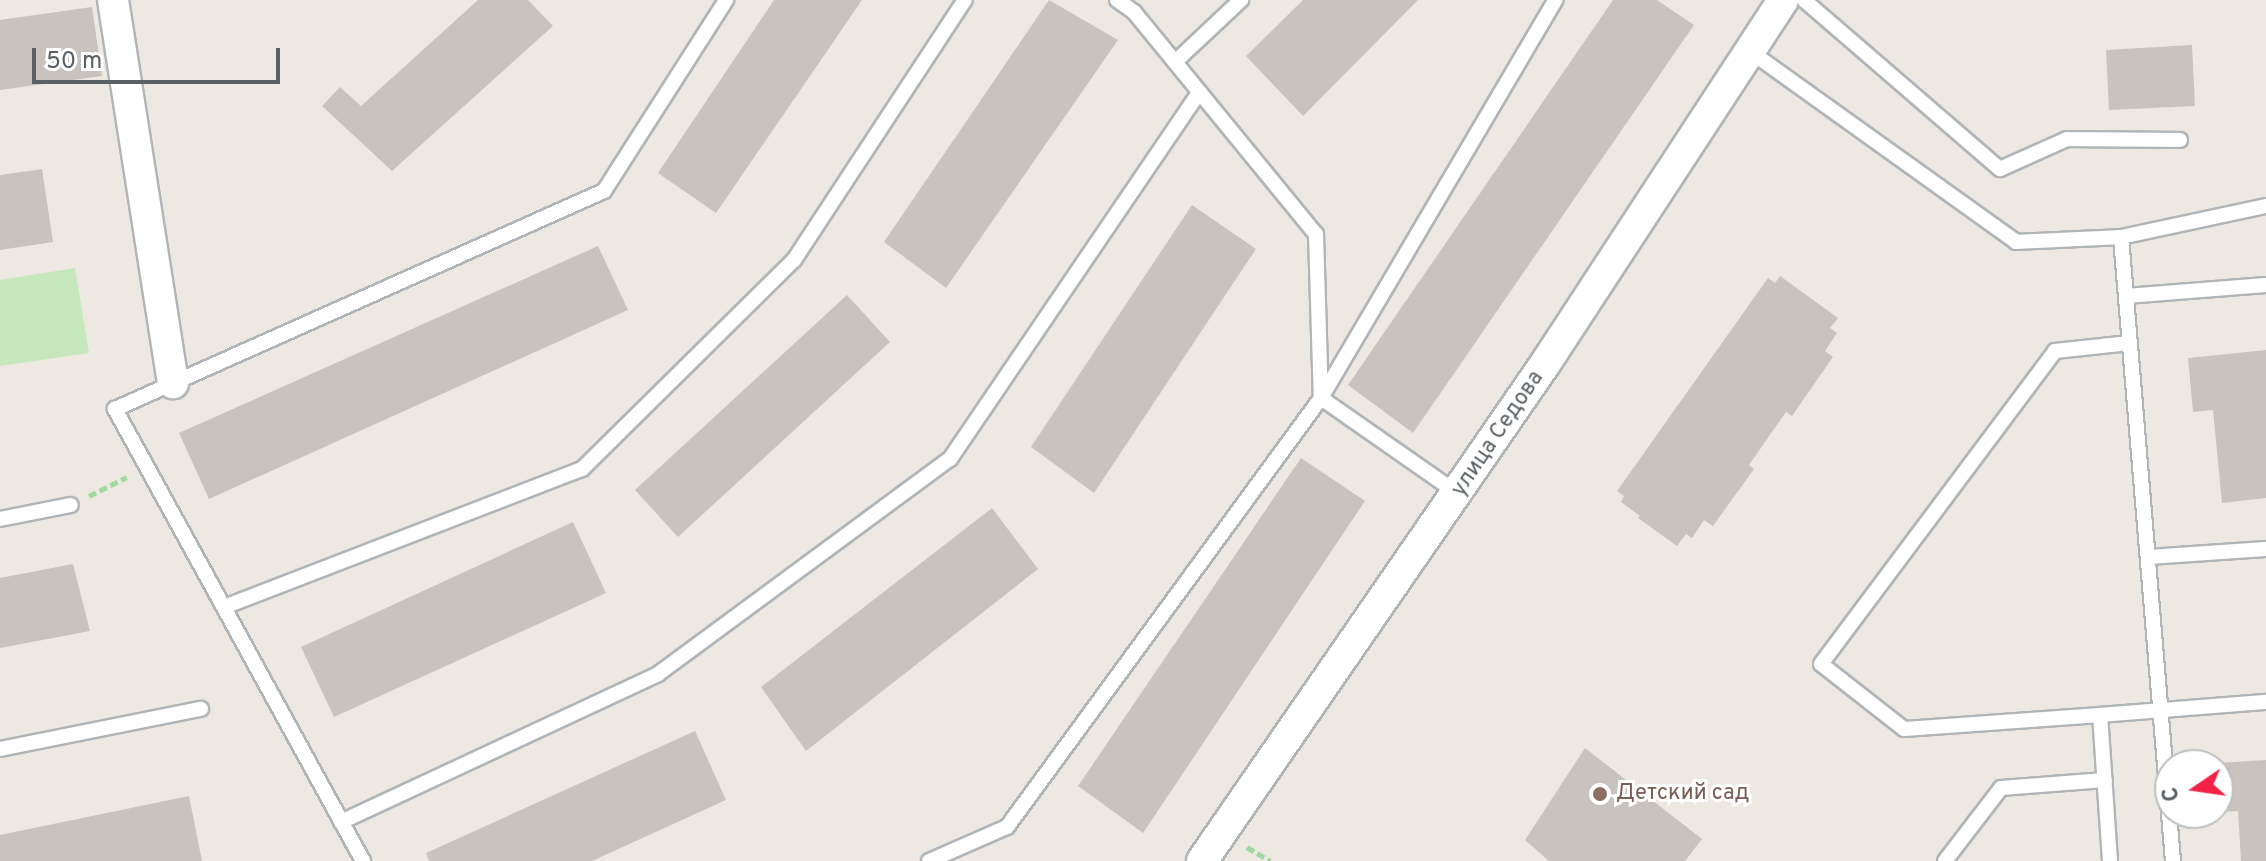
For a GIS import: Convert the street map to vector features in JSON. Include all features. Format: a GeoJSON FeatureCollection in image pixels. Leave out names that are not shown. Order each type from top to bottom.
{"type":"FeatureCollection","features":[{"type":"Feature","properties":{"kind":"street"},"geometry":{"type":"LineString","coordinates":[[113,0],[173,383]]}},
{"type":"Feature","properties":{"kind":"street","name":"улица Седова"},"geometry":{"type":"LineString","coordinates":[[1202,861],[1457,493],[1783,0]]}},
{"type":"Feature","properties":{"kind":"lane"},"geometry":{"type":"LineString","coordinates":[[363,861],[115,409],[604,191],[726,0]]}},
{"type":"Feature","properties":{"kind":"lane"},"geometry":{"type":"LineString","coordinates":[[224,607],[582,469],[794,260],[965,0]]}},
{"type":"Feature","properties":{"kind":"lane"},"geometry":{"type":"LineString","coordinates":[[1117,0],[1134,12],[1316,234],[1321,398]]}},
{"type":"Feature","properties":{"kind":"lane"},"geometry":{"type":"LineString","coordinates":[[1175,62],[1241,0]]}},
{"type":"Feature","properties":{"kind":"lane"},"geometry":{"type":"LineString","coordinates":[[929,861],[1007,827],[1321,398],[1555,0]]}},
{"type":"Feature","properties":{"kind":"lane"},"geometry":{"type":"LineString","coordinates":[[1804,0],[2000,169],[2067,139],[2180,140]]}},
{"type":"Feature","properties":{"kind":"lane"},"geometry":{"type":"LineString","coordinates":[[1751,52],[2016,242],[2121,237],[2266,206]]}},
{"type":"Feature","properties":{"kind":"lane"},"geometry":{"type":"LineString","coordinates":[[341,822],[658,674],[950,459],[1199,92]]}},
{"type":"Feature","properties":{"kind":"lane"},"geometry":{"type":"LineString","coordinates":[[2121,237],[2173,861]]}},
{"type":"Feature","properties":{"kind":"lane"},"geometry":{"type":"LineString","coordinates":[[2126,296],[2266,285]]}},
{"type":"Feature","properties":{"kind":"lane"},"geometry":{"type":"LineString","coordinates":[[2130,343],[2055,351],[1821,664],[1904,729],[2266,702]]}},
{"type":"Feature","properties":{"kind":"lane"},"geometry":{"type":"LineString","coordinates":[[1321,398],[1457,493]]}},
{"type":"Feature","properties":{"kind":"lane"},"geometry":{"type":"LineString","coordinates":[[0,519],[71,505]]}},
{"type":"Feature","properties":{"kind":"lane"},"geometry":{"type":"LineString","coordinates":[[2148,557],[2266,549]]}},
{"type":"Feature","properties":{"kind":"lane"},"geometry":{"type":"LineString","coordinates":[[0,749],[201,709]]}},
{"type":"Feature","properties":{"kind":"lane"},"geometry":{"type":"LineString","coordinates":[[2100,715],[2110,861]]}},
{"type":"Feature","properties":{"kind":"lane"},"geometry":{"type":"LineString","coordinates":[[1945,861],[2001,788],[2105,780]]}},
{"type":"Feature","properties":{"kind":"path"},"geometry":{"type":"LineString","coordinates":[[71,505],[147,467]]}},
{"type":"Feature","properties":{"kind":"green space"},"geometry":{"type":"Polygon","coordinates":[[[75,268],[89,353],[0,366],[0,280],[75,268]]]}},
{"type":"Feature","properties":{"kind":"building"},"geometry":{"type":"Polygon","coordinates":[[[478,0],[528,0],[553,26],[392,171],[322,106],[340,87],[361,106],[478,0]]]}},
{"type":"Feature","properties":{"kind":"building"},"geometry":{"type":"Polygon","coordinates":[[[774,0],[862,0],[716,213],[658,173],[774,0]]]}},
{"type":"Feature","properties":{"kind":"building"},"geometry":{"type":"Polygon","coordinates":[[[1049,0],[1118,40],[946,288],[884,242],[1049,0]]]}},
{"type":"Feature","properties":{"kind":"building"},"geometry":{"type":"Polygon","coordinates":[[[1303,0],[1418,0],[1303,116],[1246,56],[1303,0]]]}},
{"type":"Feature","properties":{"kind":"building"},"geometry":{"type":"Polygon","coordinates":[[[1613,0],[1657,0],[1694,25],[1413,433],[1348,385],[1613,0]]]}},
{"type":"Feature","properties":{"kind":"building"},"geometry":{"type":"Polygon","coordinates":[[[92,7],[102,76],[0,90],[0,20],[92,7]]]}},
{"type":"Feature","properties":{"kind":"building"},"geometry":{"type":"Polygon","coordinates":[[[2192,45],[2195,106],[2109,110],[2106,50],[2192,45]]]}},
{"type":"Feature","properties":{"kind":"building"},"geometry":{"type":"Polygon","coordinates":[[[42,169],[53,242],[0,250],[0,175],[42,169]]]}},
{"type":"Feature","properties":{"kind":"building"},"geometry":{"type":"Polygon","coordinates":[[[1192,205],[1256,249],[1094,493],[1031,447],[1192,205]]]}},
{"type":"Feature","properties":{"kind":"building"},"geometry":{"type":"Polygon","coordinates":[[[598,246],[628,310],[209,499],[179,433],[598,246]]]}},
{"type":"Feature","properties":{"kind":"building"},"geometry":{"type":"Polygon","coordinates":[[[1780,276],[1838,318],[1830,328],[1837,333],[1825,351],[1833,357],[1792,416],[1786,412],[1749,465],[1754,469],[1713,526],[1704,520],[1692,538],[1686,534],[1677,546],[1638,518],[1640,516],[1621,502],[1624,496],[1617,491],[1768,278],[1775,283],[1780,276]]]}},
{"type":"Feature","properties":{"kind":"building"},"geometry":{"type":"Polygon","coordinates":[[[847,295],[890,342],[678,537],[635,490],[847,295]]]}},
{"type":"Feature","properties":{"kind":"building"},"geometry":{"type":"Polygon","coordinates":[[[2266,350],[2266,498],[2222,503],[2213,410],[2193,412],[2188,358],[2266,350]]]}},
{"type":"Feature","properties":{"kind":"building"},"geometry":{"type":"Polygon","coordinates":[[[1301,458],[1365,501],[1143,833],[1078,786],[1301,458]]]}},
{"type":"Feature","properties":{"kind":"building"},"geometry":{"type":"Polygon","coordinates":[[[992,508],[1038,569],[806,751],[761,687],[992,508]]]}},
{"type":"Feature","properties":{"kind":"building"},"geometry":{"type":"Polygon","coordinates":[[[573,522],[606,593],[334,717],[301,647],[573,522]]]}},
{"type":"Feature","properties":{"kind":"building"},"geometry":{"type":"Polygon","coordinates":[[[73,564],[90,631],[0,648],[0,578],[73,564]]]}},
{"type":"Feature","properties":{"kind":"building"},"geometry":{"type":"Polygon","coordinates":[[[695,731],[726,800],[592,861],[429,861],[426,853],[695,731]]]}},
{"type":"Feature","properties":{"kind":"building","name":"Детский сад"},"geometry":{"type":"Polygon","coordinates":[[[1585,748],[1702,839],[1685,861],[1549,861],[1525,840],[1585,748]]]}},
{"type":"Feature","properties":{"kind":"building"},"geometry":{"type":"Polygon","coordinates":[[[2266,760],[2266,861],[2241,861],[2238,811],[2234,811],[2234,762],[2266,760]]]}},
{"type":"Feature","properties":{"kind":"building"},"geometry":{"type":"Polygon","coordinates":[[[189,796],[202,861],[0,861],[0,835],[189,796]]]}},
{"type":"Feature","properties":{"kind":"place","name":"Детский сад"},"geometry":{"type":"Point","coordinates":[1600,794]}}]}
